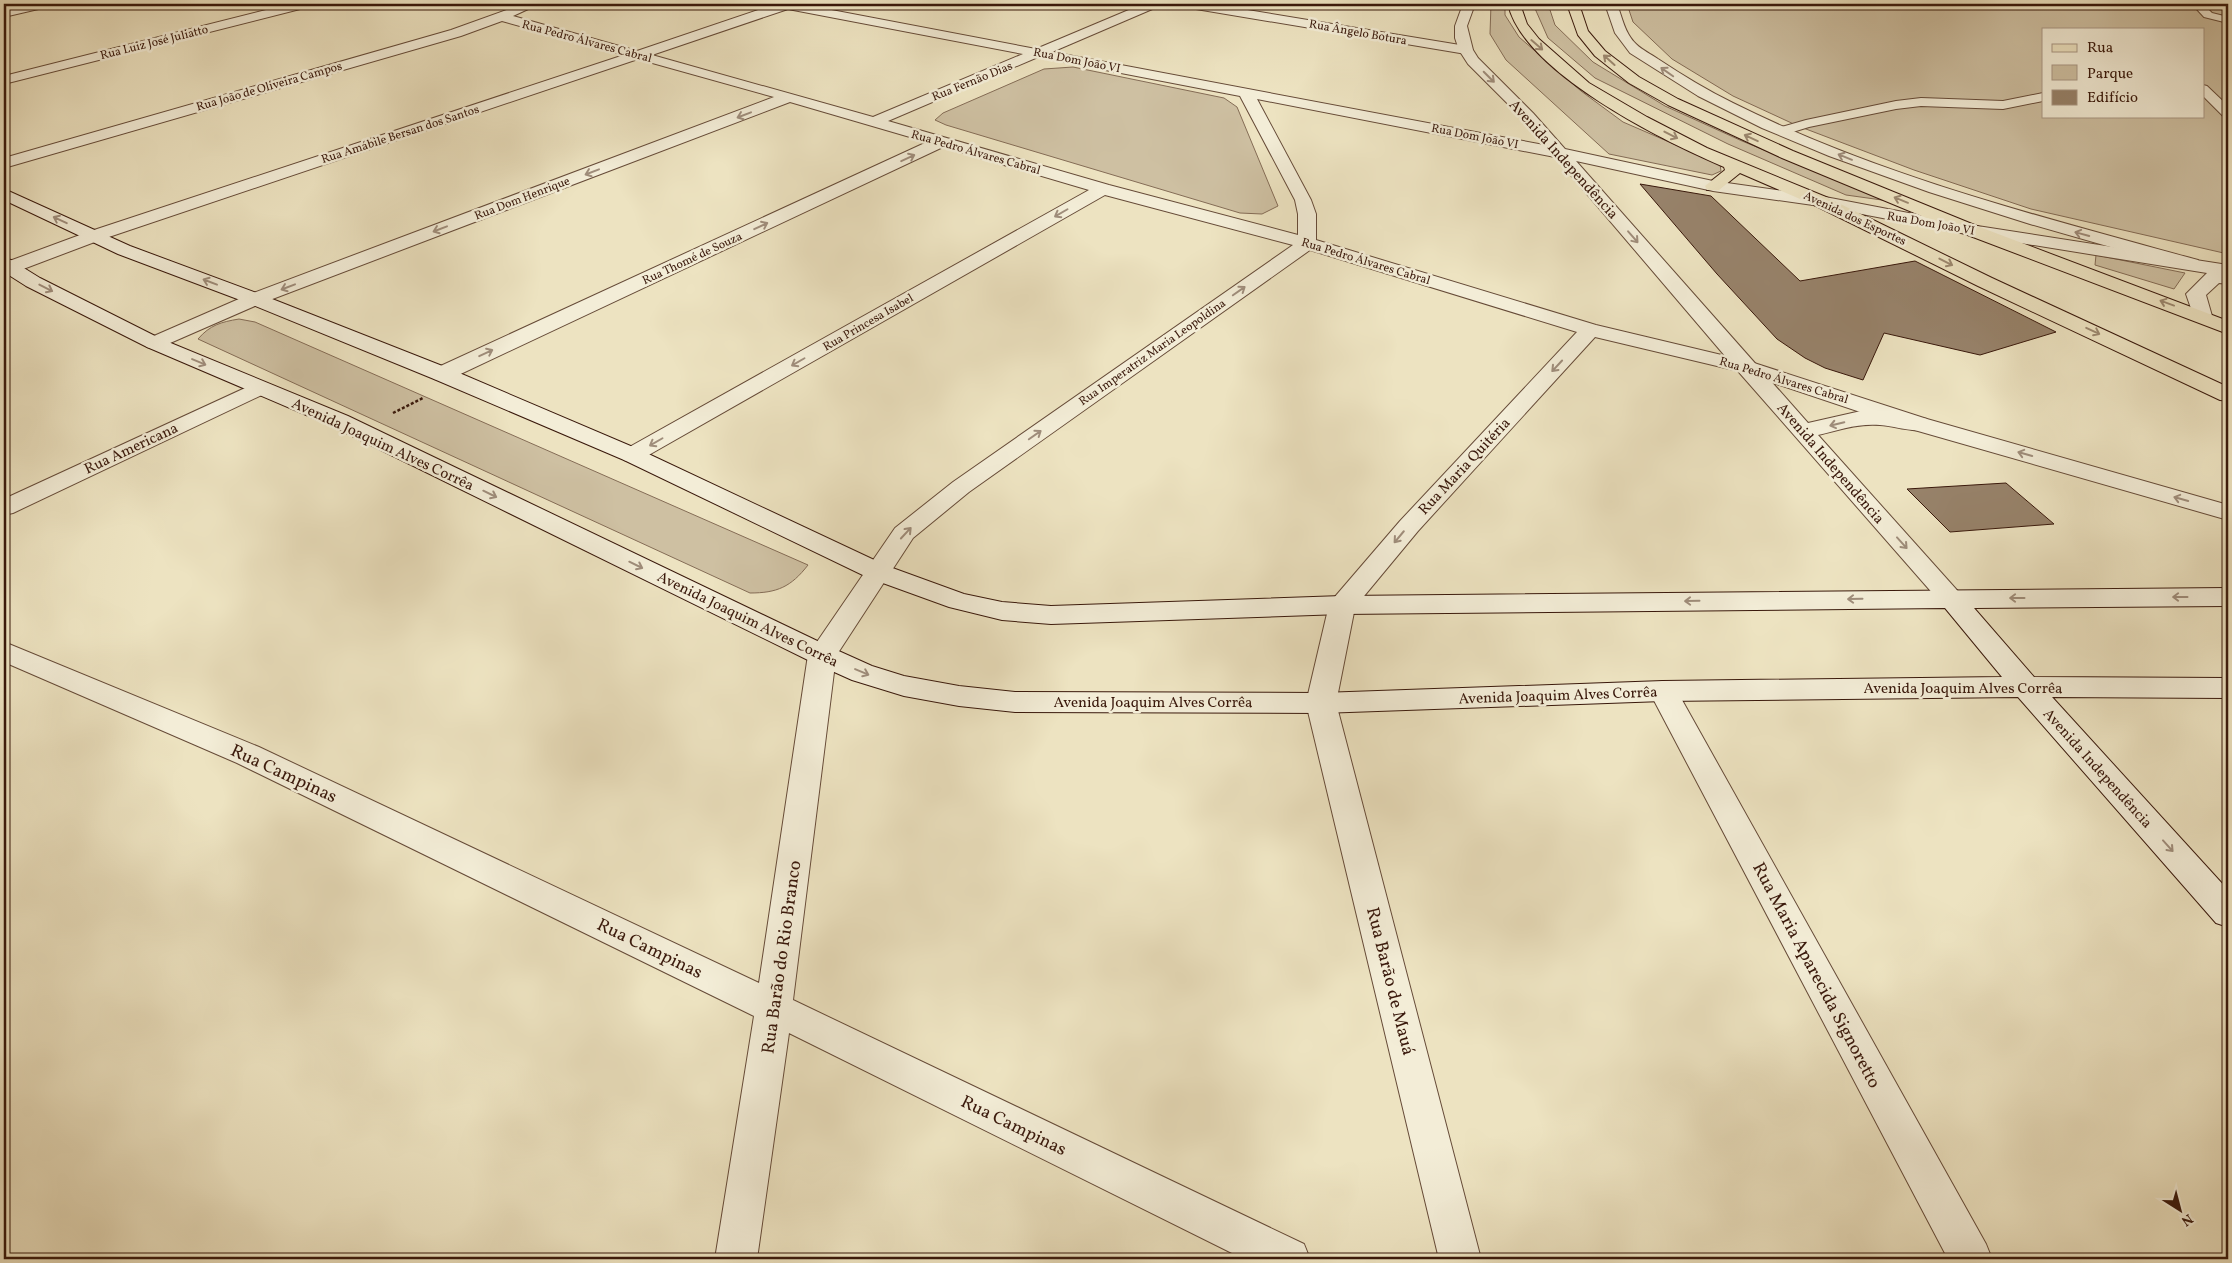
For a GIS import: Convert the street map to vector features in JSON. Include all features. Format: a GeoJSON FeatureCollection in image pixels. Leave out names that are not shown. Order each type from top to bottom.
{"type":"FeatureCollection","features":[{"type":"Feature","properties":{"kind":"main road","name":"Avenida dos Esportes"},"geometry":{"type":"LineString","coordinates":[[1514,4],[1517,17],[1526,34],[1584,86],[1642,120],[1732,165],[1820,201],[1985,282],[2228,395]]}},
{"type":"Feature","properties":{"kind":"main road"},"geometry":{"type":"LineString","coordinates":[[1573,4],[1580,27],[1587,39],[1612,63],[1698,115],[1796,158],[1971,230],[2202,316],[2228,328]]}},
{"type":"Feature","properties":{"kind":"main road"},"geometry":{"type":"LineString","coordinates":[[1713,186],[1733,172],[1732,165]]}},
{"type":"Feature","properties":{"kind":"main road"},"geometry":{"type":"LineString","coordinates":[[1916,247],[1940,235],[1971,230]]}},
{"type":"Feature","properties":{"kind":"street"},"geometry":{"type":"LineString","coordinates":[[4,13],[43,4]]}},
{"type":"Feature","properties":{"kind":"street","name":"Rua Luiz José Juliatto"},"geometry":{"type":"LineString","coordinates":[[4,80],[304,4]]}},
{"type":"Feature","properties":{"kind":"street","name":"Rua João de Oliveira Campos"},"geometry":{"type":"LineString","coordinates":[[4,162],[456,33],[533,4]]}},
{"type":"Feature","properties":{"kind":"street","name":"Rua Dom João VI"},"geometry":{"type":"LineString","coordinates":[[787,4],[1560,153],[1713,186],[1820,201],[1971,230],[2228,271]]}},
{"type":"Feature","properties":{"kind":"street","name":"Rua Amábile Bersan dos Santos"},"geometry":{"type":"LineString","coordinates":[[7,266],[787,4]]}},
{"type":"Feature","properties":{"kind":"street","name":"Rua Fernão Dias"},"geometry":{"type":"LineString","coordinates":[[873,122],[1153,4]]}},
{"type":"Feature","properties":{"kind":"street","name":"Rua Ângelo Botura"},"geometry":{"type":"LineString","coordinates":[[1190,4],[1466,50]]}},
{"type":"Feature","properties":{"kind":"street","name":"Avenida Independência"},"geometry":{"type":"LineString","coordinates":[[1469,4],[1461,26],[1466,50],[1473,61],[1528,116],[1744,366],[1804,431],[1951,598],[2026,687],[2228,913]]}},
{"type":"Feature","properties":{"kind":"street"},"geometry":{"type":"LineString","coordinates":[[1611,4],[1620,31],[1631,47],[1676,78],[1719,102],[1783,131],[1878,170],[1938,191],[2032,220],[2197,265]]}},
{"type":"Feature","properties":{"kind":"street","name":"Rua Pedro Álvares Cabral"},"geometry":{"type":"LineString","coordinates":[[501,17],[789,97],[1103,189],[1307,243],[1590,330],[1744,366],[1920,424],[2228,513]]}},
{"type":"Feature","properties":{"kind":"street"},"geometry":{"type":"LineString","coordinates":[[1246,93],[1303,200],[1307,214],[1307,243]]}},
{"type":"Feature","properties":{"kind":"street","name":"Rua Dom Henrique"},"geometry":{"type":"LineString","coordinates":[[255,299],[789,97]]}},
{"type":"Feature","properties":{"kind":"street","name":"Rua Thomé de Souza"},"geometry":{"type":"LineString","coordinates":[[449,377],[941,142]]}},
{"type":"Feature","properties":{"kind":"street","name":"Rua Princesa Isabel"},"geometry":{"type":"LineString","coordinates":[[632,455],[1103,189]]}},
{"type":"Feature","properties":{"kind":"street"},"geometry":{"type":"LineString","coordinates":[[4,194],[124,250],[255,299],[449,377],[632,455],[878,572],[958,601],[1002,611],[1051,615],[1342,605],[1951,598],[2228,597]]}},
{"type":"Feature","properties":{"kind":"street","name":"Rua Imperatriz Maria Leopoldina"},"geometry":{"type":"LineString","coordinates":[[822,654],[904,533],[961,487],[1307,243]]}},
{"type":"Feature","properties":{"kind":"street","name":"Avenida Joaquim Alves Corrêa"},"geometry":{"type":"LineString","coordinates":[[7,266],[33,282],[154,343],[360,430],[868,675],[967,698],[1015,702],[1321,703],[1663,691],[2026,687],[2228,688]]}},
{"type":"Feature","properties":{"kind":"street"},"geometry":{"type":"LineString","coordinates":[[2202,316],[2196,294],[2214,277],[2228,278]]}},
{"type":"Feature","properties":{"kind":"street"},"geometry":{"type":"LineString","coordinates":[[154,343],[255,299]]}},
{"type":"Feature","properties":{"kind":"street","name":"Rua Maria Quitéria"},"geometry":{"type":"LineString","coordinates":[[1342,605],[1409,526],[1590,330]]}},
{"type":"Feature","properties":{"kind":"street","name":"Rua Americana"},"geometry":{"type":"LineString","coordinates":[[4,508],[258,388]]}},
{"type":"Feature","properties":{"kind":"street"},"geometry":{"type":"LineString","coordinates":[[1804,431],[1861,418],[1880,418],[1920,424]]}},
{"type":"Feature","properties":{"kind":"street"},"geometry":{"type":"LineString","coordinates":[[1321,703],[1342,605]]}},
{"type":"Feature","properties":{"kind":"street","name":"Rua Campinas"},"geometry":{"type":"LineString","coordinates":[[4,650],[248,755],[1289,1259]]}},
{"type":"Feature","properties":{"kind":"street","name":"Rua Barão do Rio Branco"},"geometry":{"type":"LineString","coordinates":[[736,1259],[774,1008],[822,654]]}},
{"type":"Feature","properties":{"kind":"street","name":"Rua Maria Aparecida Signoretto"},"geometry":{"type":"LineString","coordinates":[[1663,691],[1971,1259]]}},
{"type":"Feature","properties":{"kind":"street","name":"Rua Barão de Mauá"},"geometry":{"type":"LineString","coordinates":[[1321,703],[1460,1259]]}},
{"type":"Feature","properties":{"kind":"lane"},"geometry":{"type":"LineString","coordinates":[[2198,4],[2208,14],[2228,20]]}},
{"type":"Feature","properties":{"kind":"lane"},"geometry":{"type":"LineString","coordinates":[[2204,88],[2220,88]]}},
{"type":"Feature","properties":{"kind":"lane"},"geometry":{"type":"LineString","coordinates":[[2204,89],[2228,112]]}},
{"type":"Feature","properties":{"kind":"lane"},"geometry":{"type":"LineString","coordinates":[[1783,131],[1806,124],[1896,106],[1931,102],[2003,104],[2042,97]]}},
{"type":"Feature","properties":{"kind":"path"},"geometry":{"type":"LineString","coordinates":[[360,430],[449,377]]}},
{"type":"Feature","properties":{"kind":"green space"},"geometry":{"type":"Polygon","coordinates":[[[1491,4],[1505,4],[1505,15],[1519,37],[1581,91],[1623,122],[1720,164],[1721,171],[1712,175],[1609,154],[1506,60],[1490,34],[1491,4]]]}},
{"type":"Feature","properties":{"kind":"green space"},"geometry":{"type":"Polygon","coordinates":[[[1533,4],[1548,4],[1555,25],[1593,62],[1665,106],[1742,141],[1889,201],[1846,195],[1728,144],[1595,78],[1548,38],[1533,4]]]}},
{"type":"Feature","properties":{"kind":"green space"},"geometry":{"type":"Polygon","coordinates":[[[1627,4],[2228,4],[2228,254],[2031,209],[1914,170],[1798,126],[1733,96],[1672,59],[1633,22],[1627,4]]]}},
{"type":"Feature","properties":{"kind":"green space"},"geometry":{"type":"Polygon","coordinates":[[[1073,67],[1224,98],[1237,107],[1278,206],[1262,214],[1240,213],[946,125],[935,120],[943,113],[1044,69],[1073,67]]]}},
{"type":"Feature","properties":{"kind":"green space"},"geometry":{"type":"Polygon","coordinates":[[[2096,255],[2185,273],[2174,289],[2095,265],[2096,255]]]}},
{"type":"Feature","properties":{"kind":"green space"},"geometry":{"type":"Polygon","coordinates":[[[239,319],[255,322],[808,565],[796,579],[783,587],[768,592],[750,593],[198,339],[207,330],[216,325],[239,319]]]}},
{"type":"Feature","properties":{"kind":"building"},"geometry":{"type":"Polygon","coordinates":[[[1640,184],[1711,196],[1800,281],[1915,261],[2056,332],[1980,355],[1884,333],[1863,380],[1825,368],[1805,358],[1777,339],[1717,274],[1640,184]]]}},
{"type":"Feature","properties":{"kind":"building"},"geometry":{"type":"Polygon","coordinates":[[[2006,483],[2054,524],[1950,532],[1907,489],[2006,483]]]}}]}
